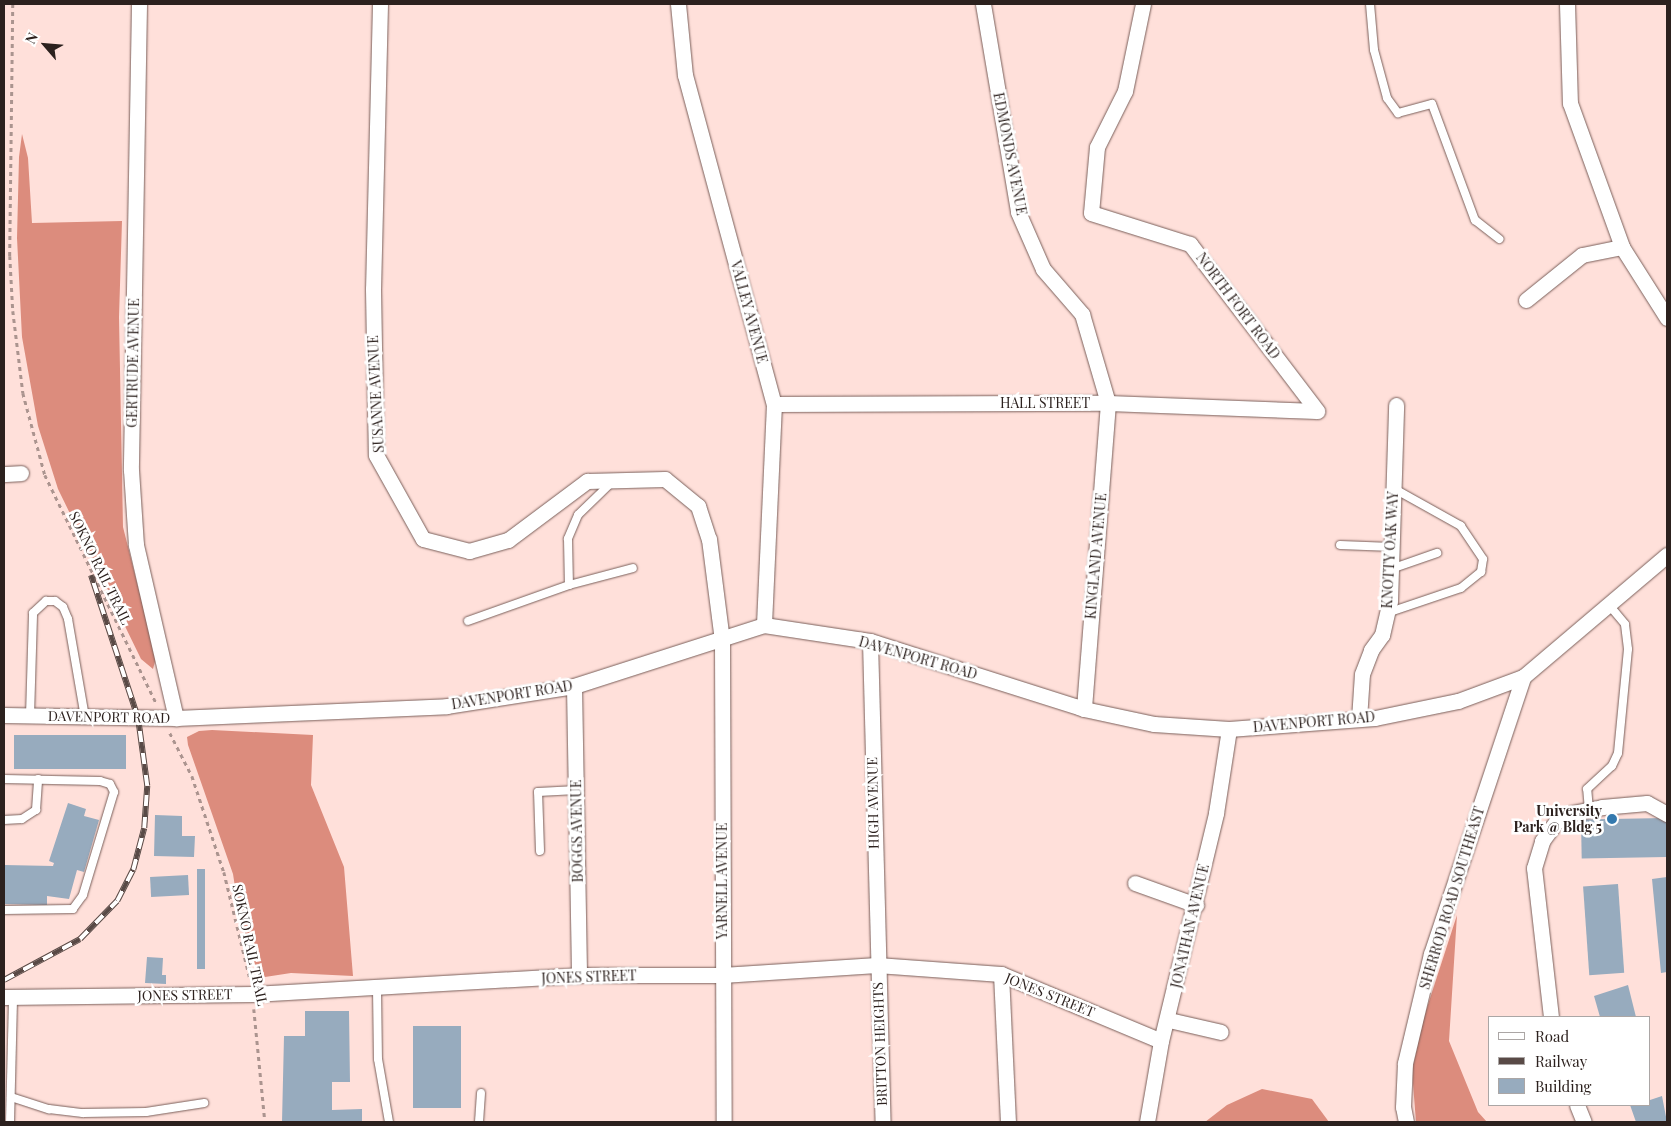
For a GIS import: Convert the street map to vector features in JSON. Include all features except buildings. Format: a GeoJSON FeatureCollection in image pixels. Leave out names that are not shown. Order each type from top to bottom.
{"type":"FeatureCollection","features":[{"type":"Feature","properties":{"kind":"street","name":"GERTRUDE AVENUE"},"geometry":{"type":"LineString","coordinates":[[139,4],[131,470],[136,545],[170,718]]}},
{"type":"Feature","properties":{"kind":"street","name":"SUSANNE AVENUE"},"geometry":{"type":"LineString","coordinates":[[380,4],[373,289],[376,455],[423,539],[469,552],[508,540],[587,481],[665,479],[698,506],[710,539],[722,641]]}},
{"type":"Feature","properties":{"kind":"street","name":"VALLEY AVENUE"},"geometry":{"type":"LineString","coordinates":[[678,4],[685,75],[774,404],[764,625]]}},
{"type":"Feature","properties":{"kind":"street","name":"EDMONDS AVENUE"},"geometry":{"type":"LineString","coordinates":[[983,4],[1018,212],[1043,269],[1082,314],[1108,403]]}},
{"type":"Feature","properties":{"kind":"street","name":"NORTH FORT ROAD"},"geometry":{"type":"LineString","coordinates":[[1143,4],[1125,92],[1097,147],[1091,213],[1190,244],[1317,410]]}},
{"type":"Feature","properties":{"kind":"street"},"geometry":{"type":"LineString","coordinates":[[1567,4],[1570,103],[1622,247],[1667,318]]}},
{"type":"Feature","properties":{"kind":"street"},"geometry":{"type":"LineString","coordinates":[[1526,300],[1582,255],[1622,247]]}},
{"type":"Feature","properties":{"kind":"street","name":"HALL STREET"},"geometry":{"type":"LineString","coordinates":[[774,404],[1108,403],[1317,410]]}},
{"type":"Feature","properties":{"kind":"street","name":"KINGLAND AVENUE"},"geometry":{"type":"LineString","coordinates":[[1084,709],[1108,403]]}},
{"type":"Feature","properties":{"kind":"street","name":"KNOTTY OAK WAY"},"geometry":{"type":"LineString","coordinates":[[1359,718],[1362,674],[1371,650],[1382,635],[1387,613],[1392,547],[1396,405]]}},
{"type":"Feature","properties":{"kind":"street"},"geometry":{"type":"LineString","coordinates":[[4,474],[21,473]]}},
{"type":"Feature","properties":{"kind":"street","name":"DAVENPORT ROAD"},"geometry":{"type":"LineString","coordinates":[[4,715],[170,718],[447,706],[574,686],[722,641],[764,625],[870,642],[1084,709],[1154,724],[1229,730],[1359,718],[1458,701],[1523,677],[1667,555]]}},
{"type":"Feature","properties":{"kind":"street","name":"YARNELL AVENUE"},"geometry":{"type":"LineString","coordinates":[[722,641],[724,1122]]}},
{"type":"Feature","properties":{"kind":"street","name":"HIGH AVENUE"},"geometry":{"type":"LineString","coordinates":[[870,642],[877,966]]}},
{"type":"Feature","properties":{"kind":"street","name":"SHERROD ROAD SOUTHEAST"},"geometry":{"type":"LineString","coordinates":[[1406,1122],[1403,1108],[1405,1062],[1431,954],[1523,677]]}},
{"type":"Feature","properties":{"kind":"street","name":"BOGGS AVENUE"},"geometry":{"type":"LineString","coordinates":[[574,686],[579,975]]}},
{"type":"Feature","properties":{"kind":"street","name":"JONATHAN AVENUE"},"geometry":{"type":"LineString","coordinates":[[1147,1122],[1161,1041],[1168,1020],[1196,905],[1226,766],[1229,730]]}},
{"type":"Feature","properties":{"kind":"street"},"geometry":{"type":"LineString","coordinates":[[1551,1016],[1545,992],[1534,868],[1542,841],[1556,822],[1572,813],[1647,803],[1667,814]]}},
{"type":"Feature","properties":{"kind":"street"},"geometry":{"type":"LineString","coordinates":[[1135,883],[1196,905]]}},
{"type":"Feature","properties":{"kind":"street","name":"JONES STREET"},"geometry":{"type":"LineString","coordinates":[[8,997],[253,994],[377,989],[579,975],[722,975],[877,966],[1001,974],[1161,1041]]}},
{"type":"Feature","properties":{"kind":"street","name":"BRITTON HEIGHTS"},"geometry":{"type":"LineString","coordinates":[[877,966],[883,1122]]}},
{"type":"Feature","properties":{"kind":"street"},"geometry":{"type":"LineString","coordinates":[[1001,974],[1008,1122]]}},
{"type":"Feature","properties":{"kind":"street"},"geometry":{"type":"LineString","coordinates":[[1168,1020],[1221,1032]]}},
{"type":"Feature","properties":{"kind":"street"},"geometry":{"type":"LineString","coordinates":[[1577,1106],[1584,1122]]}},
{"type":"Feature","properties":{"kind":"lane"},"geometry":{"type":"LineString","coordinates":[[1370,4],[1374,50],[1387,98],[1398,113],[1432,104],[1475,220],[1499,239]]}},
{"type":"Feature","properties":{"kind":"lane"},"geometry":{"type":"LineString","coordinates":[[569,585],[568,539],[578,514],[614,480]]}},
{"type":"Feature","properties":{"kind":"lane"},"geometry":{"type":"LineString","coordinates":[[1387,613],[1461,588],[1481,572],[1483,559],[1461,526],[1393,488]]}},
{"type":"Feature","properties":{"kind":"lane"},"geometry":{"type":"LineString","coordinates":[[1340,545],[1392,547]]}},
{"type":"Feature","properties":{"kind":"lane"},"geometry":{"type":"LineString","coordinates":[[1391,569],[1437,553]]}},
{"type":"Feature","properties":{"kind":"lane"},"geometry":{"type":"LineString","coordinates":[[468,621],[569,585],[633,568]]}},
{"type":"Feature","properties":{"kind":"lane"},"geometry":{"type":"LineString","coordinates":[[30,716],[33,613],[46,602],[55,601],[63,606],[68,619],[85,717]]}},
{"type":"Feature","properties":{"kind":"lane"},"geometry":{"type":"LineString","coordinates":[[1589,810],[1587,789],[1612,766],[1618,753],[1627,658],[1629,634],[1608,604]]}},
{"type":"Feature","properties":{"kind":"lane"},"geometry":{"type":"LineString","coordinates":[[4,778],[100,781],[110,784],[114,792],[83,895],[73,909],[4,910]]}},
{"type":"Feature","properties":{"kind":"lane"},"geometry":{"type":"LineString","coordinates":[[4,820],[22,819],[36,810],[38,779]]}},
{"type":"Feature","properties":{"kind":"lane"},"geometry":{"type":"LineString","coordinates":[[540,851],[538,792],[577,790]]}},
{"type":"Feature","properties":{"kind":"lane"},"geometry":{"type":"LineString","coordinates":[[377,989],[378,1058],[389,1122]]}},
{"type":"Feature","properties":{"kind":"lane"},"geometry":{"type":"LineString","coordinates":[[8,997],[10,1122]]}},
{"type":"Feature","properties":{"kind":"lane"},"geometry":{"type":"LineString","coordinates":[[480,1122],[481,1093]]}},
{"type":"Feature","properties":{"kind":"lane"},"geometry":{"type":"LineString","coordinates":[[11,1097],[49,1109],[83,1112],[146,1112],[204,1103]]}},
{"type":"Feature","properties":{"kind":"path","name":"SOKNO RAIL TRAIL"},"geometry":{"type":"LineString","coordinates":[[13,4],[10,256],[13,311],[23,393],[45,475],[170,718],[192,776],[224,872],[253,994],[265,1122]]}},
{"type":"Feature","properties":{"kind":"shaded area"},"geometry":{"type":"Polygon","coordinates":[[[22,134],[28,158],[32,223],[122,221],[119,317],[123,527],[156,658],[153,669],[141,659],[58,489],[38,426],[22,337],[17,238],[19,157],[22,134]]]}},
{"type":"Feature","properties":{"kind":"shaded area"},"geometry":{"type":"Polygon","coordinates":[[[199,731],[313,735],[311,785],[344,867],[353,976],[291,973],[265,977],[257,971],[239,913],[233,874],[188,745],[187,737],[199,731]]]}},
{"type":"Feature","properties":{"kind":"shaded area"},"geometry":{"type":"Polygon","coordinates":[[[1457,915],[1449,1041],[1478,1112],[1487,1122],[1416,1122],[1412,1071],[1423,1020],[1457,915]]]}},
{"type":"Feature","properties":{"kind":"shaded area"},"geometry":{"type":"Polygon","coordinates":[[[1262,1089],[1312,1099],[1329,1122],[1205,1122],[1227,1105],[1262,1089]]]}},
{"type":"Feature","properties":{"kind":"railway"},"geometry":{"type":"LineString","coordinates":[[4,980],[80,939],[117,901],[133,870],[144,828],[147,786],[138,719],[91,576]]}},
{"type":"Feature","properties":{"kind":"place","name":"University Park @ Bldg 5"},"geometry":{"type":"Point","coordinates":[1612,819]}}]}
